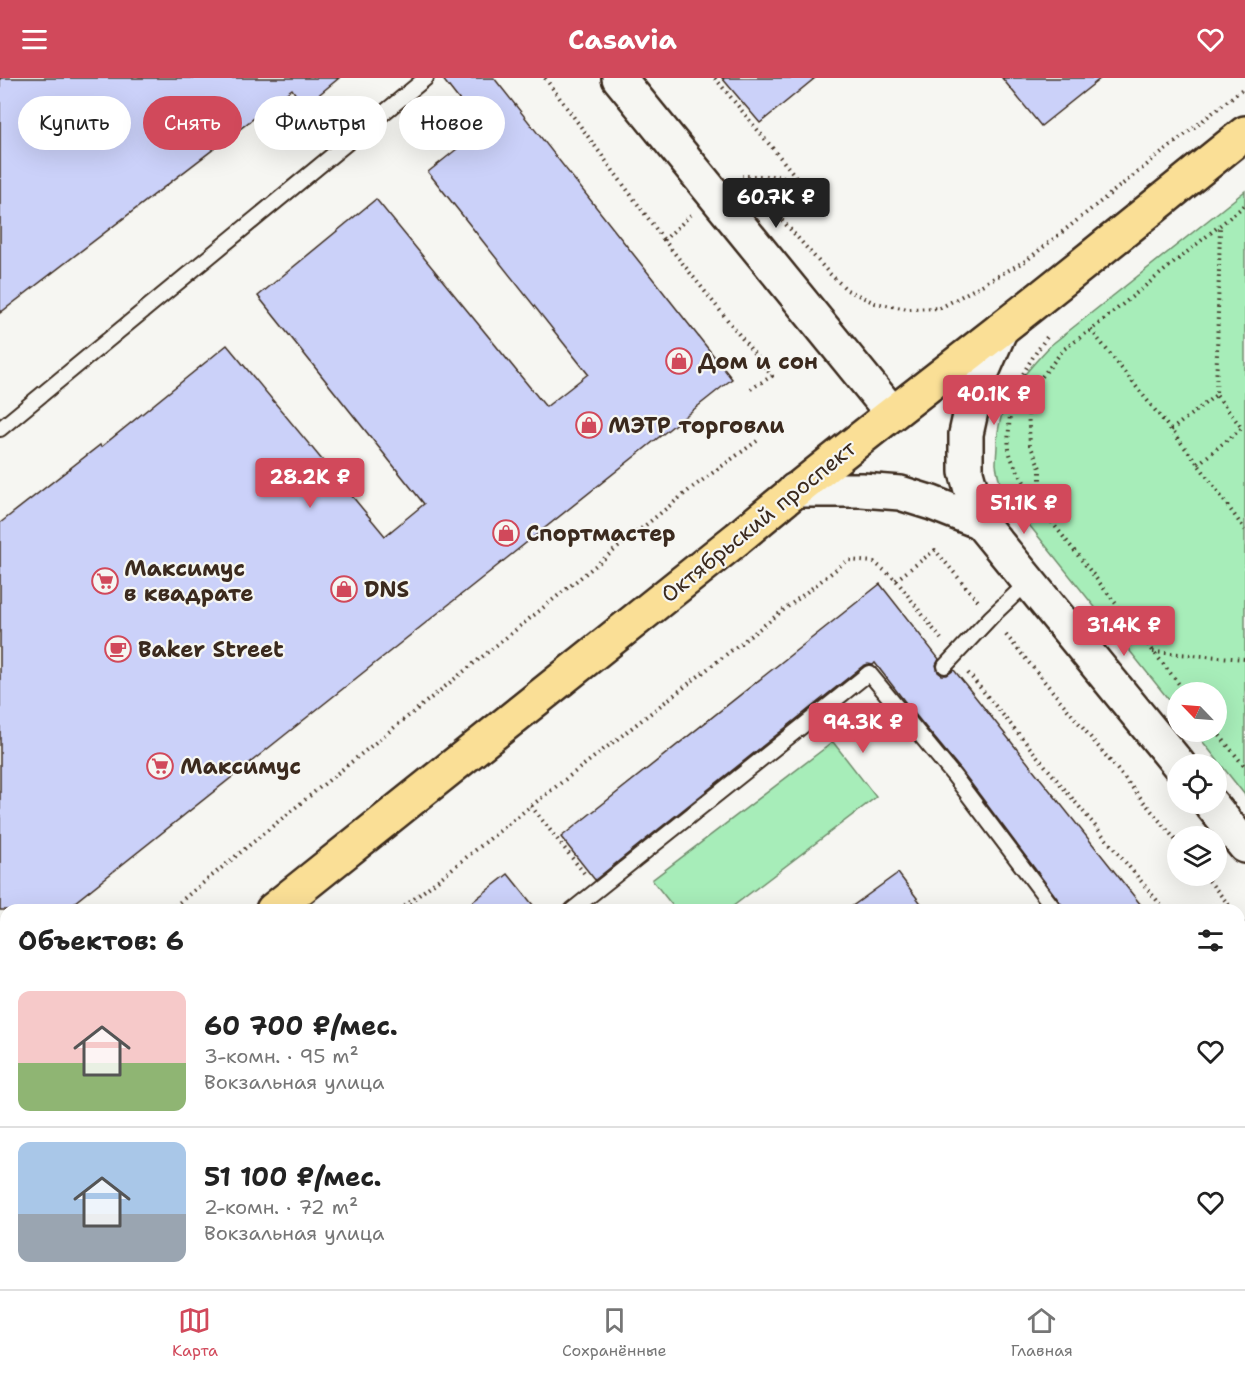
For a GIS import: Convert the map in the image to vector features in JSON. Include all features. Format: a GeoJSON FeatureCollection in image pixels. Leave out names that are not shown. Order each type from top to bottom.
{"type":"FeatureCollection","features":[{"type":"Feature","properties":{"kind":"main road"},"geometry":{"type":"LineString","coordinates":[[619,78],[892,413]]}},
{"type":"Feature","properties":{"kind":"main road","name":"Октябрьский проспект"},"geometry":{"type":"LineString","coordinates":[[280,904],[795,490],[1001,329],[1245,133]]}},
{"type":"Feature","properties":{"kind":"main road"},"geometry":{"type":"LineString","coordinates":[[1001,329],[977,384],[966,434],[966,472],[980,522],[1170,754]]}},
{"type":"Feature","properties":{"kind":"main road"},"geometry":{"type":"LineString","coordinates":[[795,490],[900,492],[980,522]]}},
{"type":"Feature","properties":{"kind":"main road"},"geometry":{"type":"LineString","coordinates":[[1219,814],[1245,846]]}},
{"type":"Feature","properties":{"kind":"lane"},"geometry":{"type":"LineString","coordinates":[[0,429],[426,78]]}},
{"type":"Feature","properties":{"kind":"lane"},"geometry":{"type":"LineString","coordinates":[[950,661],[1029,581]]}},
{"type":"Feature","properties":{"kind":"lane"},"geometry":{"type":"LineString","coordinates":[[580,904],[869,673],[954,776],[1050,904]]}},
{"type":"Feature","properties":{"kind":"lane"},"geometry":{"type":"LineString","coordinates":[[887,694],[904,699]]}},
{"type":"Feature","properties":{"kind":"path"},"geometry":{"type":"LineString","coordinates":[[545,78],[664,240]]}},
{"type":"Feature","properties":{"kind":"path"},"geometry":{"type":"LineString","coordinates":[[758,193],[828,272],[847,290],[875,303],[908,309],[940,308],[1027,260],[1245,87]]}},
{"type":"Feature","properties":{"kind":"path"},"geometry":{"type":"LineString","coordinates":[[742,175],[750,184]]}},
{"type":"Feature","properties":{"kind":"path"},"geometry":{"type":"LineString","coordinates":[[806,189],[817,179]]}},
{"type":"Feature","properties":{"kind":"path"},"geometry":{"type":"LineString","coordinates":[[1177,682],[1040,507],[1040,468],[1030,445],[1028,410],[1040,379],[1064,350],[1245,205]]}},
{"type":"Feature","properties":{"kind":"path"},"geometry":{"type":"LineString","coordinates":[[1198,464],[1243,428],[1216,395],[1220,226]]}},
{"type":"Feature","properties":{"kind":"path"},"geometry":{"type":"LineString","coordinates":[[1024,482],[1011,458],[1008,439],[1010,411],[1017,385],[1028,362],[1051,330]]}},
{"type":"Feature","properties":{"kind":"path"},"geometry":{"type":"LineString","coordinates":[[1091,330],[1198,464],[1245,530]]}},
{"type":"Feature","properties":{"kind":"path"},"geometry":{"type":"LineString","coordinates":[[1171,430],[1216,395]]}},
{"type":"Feature","properties":{"kind":"path"},"geometry":{"type":"LineString","coordinates":[[177,904],[675,502],[757,441]]}},
{"type":"Feature","properties":{"kind":"path"},"geometry":{"type":"LineString","coordinates":[[896,580],[935,550],[1167,830]]}},
{"type":"Feature","properties":{"kind":"path"},"geometry":{"type":"LineString","coordinates":[[408,904],[848,560],[874,562],[896,580],[950,661],[1160,904]]}},
{"type":"Feature","properties":{"kind":"path"},"geometry":{"type":"LineString","coordinates":[[1153,652],[1245,659]]}},
{"type":"Feature","properties":{"kind":"path"},"geometry":{"type":"LineString","coordinates":[[1225,742],[1245,767]]}},
{"type":"Feature","properties":{"kind":"path"},"geometry":{"type":"LineString","coordinates":[[531,806],[597,890]]}},
{"type":"Feature","properties":{"kind":"path"},"geometry":{"type":"LineString","coordinates":[[1213,886],[1228,904]]}},
{"type":"Feature","properties":{"kind":"green space"},"geometry":{"type":"Polygon","coordinates":[[[1245,191],[1245,795],[1227,772],[1227,754],[1212,754],[1203,742],[1227,742],[1227,682],[1167,682],[1167,697],[1002,491],[996,464],[998,429],[1002,415],[1021,378],[1051,345],[1245,191]]]}},
{"type":"Feature","properties":{"kind":"green space"},"geometry":{"type":"Polygon","coordinates":[[[833,742],[876,797],[736,904],[671,904],[652,880],[833,742]]]}},
{"type":"Feature","properties":{"kind":"building"},"geometry":{"type":"Polygon","coordinates":[[[0,78],[339,78],[317,96],[297,96],[292,89],[283,96],[254,96],[254,118],[242,127],[242,96],[143,96],[143,150],[212,150],[0,313],[0,78]]]}},
{"type":"Feature","properties":{"kind":"building"},"geometry":{"type":"Polygon","coordinates":[[[442,78],[494,78],[732,379],[73,904],[0,904],[0,523],[100,445],[101,447],[227,345],[385,536],[424,504],[258,296],[376,199],[546,407],[588,374],[428,172],[456,150],[505,150],[505,96],[456,96],[442,78]]]}},
{"type":"Feature","properties":{"kind":"building"},"geometry":{"type":"Polygon","coordinates":[[[722,78],[815,78],[760,123],[722,78]]]}},
{"type":"Feature","properties":{"kind":"building"},"geometry":{"type":"Polygon","coordinates":[[[1002,78],[1101,78],[1041,126],[1002,78]]]}},
{"type":"Feature","properties":{"kind":"building"},"geometry":{"type":"Polygon","coordinates":[[[880,584],[939,659],[936,665],[938,672],[947,675],[954,670],[1140,904],[1061,904],[961,770],[875,663],[863,666],[595,880],[561,837],[880,584]]]}},
{"type":"Feature","properties":{"kind":"building"},"geometry":{"type":"Polygon","coordinates":[[[898,873],[921,904],[855,904],[898,873]]]}},
{"type":"Feature","properties":{"kind":"building"},"geometry":{"type":"Polygon","coordinates":[[[508,874],[532,904],[470,904],[508,874]]]}},
{"type":"Feature","properties":{"kind":"place","name":"Дом и сон"},"geometry":{"type":"Point","coordinates":[679,361]}},
{"type":"Feature","properties":{"kind":"place","name":"МЭТР торговли"},"geometry":{"type":"Point","coordinates":[589,425]}},
{"type":"Feature","properties":{"kind":"place","name":"Спортмастер"},"geometry":{"type":"Point","coordinates":[506,533]}},
{"type":"Feature","properties":{"kind":"place","name":"Максимус в квадрате"},"geometry":{"type":"Point","coordinates":[105,581]}},
{"type":"Feature","properties":{"kind":"place","name":"DNS"},"geometry":{"type":"Point","coordinates":[344,589]}},
{"type":"Feature","properties":{"kind":"place","name":"Baker Street"},"geometry":{"type":"Point","coordinates":[118,649]}},
{"type":"Feature","properties":{"kind":"place","name":"Максимус"},"geometry":{"type":"Point","coordinates":[160,766]}}]}
